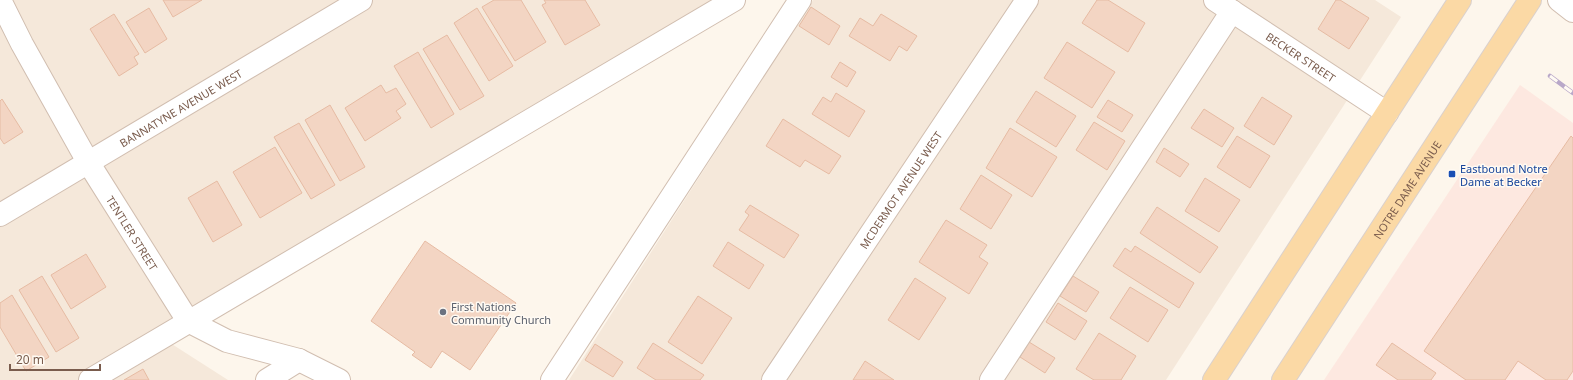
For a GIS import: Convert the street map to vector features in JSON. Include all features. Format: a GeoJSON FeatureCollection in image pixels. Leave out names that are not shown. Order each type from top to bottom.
{"type":"FeatureCollection","features":[{"type":"Feature","properties":{"kind":"main road"},"geometry":{"type":"LineString","coordinates":[[1214,380],[1460,0]]}},
{"type":"Feature","properties":{"kind":"main road","name":"NOTRE DAME AVENUE"},"geometry":{"type":"LineString","coordinates":[[1283,380],[1530,0]]}},
{"type":"Feature","properties":{"kind":"street","name":"TENTLER STREET"},"geometry":{"type":"LineString","coordinates":[[0,0],[22,44],[88,162],[188,321]]}},
{"type":"Feature","properties":{"kind":"street","name":"BANNATYNE AVENUE WEST"},"geometry":{"type":"LineString","coordinates":[[0,215],[361,0]]}},
{"type":"Feature","properties":{"kind":"street"},"geometry":{"type":"LineString","coordinates":[[90,380],[734,0]]}},
{"type":"Feature","properties":{"kind":"street"},"geometry":{"type":"LineString","coordinates":[[552,380],[800,0]]}},
{"type":"Feature","properties":{"kind":"street","name":"MCDERMOT AVENUE WEST"},"geometry":{"type":"LineString","coordinates":[[773,380],[1027,0]]}},
{"type":"Feature","properties":{"kind":"street"},"geometry":{"type":"LineString","coordinates":[[1559,0],[1573,11]]}},
{"type":"Feature","properties":{"kind":"street"},"geometry":{"type":"LineString","coordinates":[[991,380],[1224,6]]}},
{"type":"Feature","properties":{"kind":"street","name":"BECKER STREET"},"geometry":{"type":"LineString","coordinates":[[1224,6],[1387,113]]}},
{"type":"Feature","properties":{"kind":"street"},"geometry":{"type":"LineString","coordinates":[[188,321],[227,341],[299,360],[337,379]]}},
{"type":"Feature","properties":{"kind":"street"},"geometry":{"type":"LineString","coordinates":[[267,380],[299,360]]}},
{"type":"Feature","properties":{"kind":"shaded area"},"geometry":{"type":"Polygon","coordinates":[[[0,0],[718,0],[153,332],[228,380],[0,380],[0,0]]]}},
{"type":"Feature","properties":{"kind":"shaded area"},"geometry":{"type":"Polygon","coordinates":[[[813,0],[1375,0],[1401,17],[1166,380],[569,380],[813,0]]]}},
{"type":"Feature","properties":{"kind":"shaded area"},"geometry":{"type":"Polygon","coordinates":[[[1520,85],[1573,123],[1573,380],[1324,380],[1520,85]]]}},
{"type":"Feature","properties":{"kind":"building"},"geometry":{"type":"Polygon","coordinates":[[[163,0],[202,0],[173,17],[163,0]]]}},
{"type":"Feature","properties":{"kind":"building"},"geometry":{"type":"Polygon","coordinates":[[[494,0],[521,0],[546,42],[515,61],[482,7],[494,0]]]}},
{"type":"Feature","properties":{"kind":"building"},"geometry":{"type":"Polygon","coordinates":[[[544,0],[585,0],[600,25],[565,45],[542,5],[546,3],[544,0]]]}},
{"type":"Feature","properties":{"kind":"building"},"geometry":{"type":"Polygon","coordinates":[[[1097,0],[1108,0],[1145,23],[1128,52],[1082,23],[1097,0]]]}},
{"type":"Feature","properties":{"kind":"building"},"geometry":{"type":"Polygon","coordinates":[[[1336,0],[1340,0],[1369,18],[1349,49],[1318,29],[1336,0]]]}},
{"type":"Feature","properties":{"kind":"building"},"geometry":{"type":"Polygon","coordinates":[[[811,7],[840,26],[829,45],[799,26],[811,7]]]}},
{"type":"Feature","properties":{"kind":"building"},"geometry":{"type":"Polygon","coordinates":[[[149,8],[167,39],[145,53],[126,22],[149,8]]]}},
{"type":"Feature","properties":{"kind":"building"},"geometry":{"type":"Polygon","coordinates":[[[477,8],[513,66],[489,81],[454,23],[477,8]]]}},
{"type":"Feature","properties":{"kind":"building"},"geometry":{"type":"Polygon","coordinates":[[[114,14],[139,54],[134,57],[138,64],[119,76],[90,29],[114,14]]]}},
{"type":"Feature","properties":{"kind":"building"},"geometry":{"type":"Polygon","coordinates":[[[881,14],[917,36],[907,51],[899,46],[890,61],[849,36],[860,18],[873,26],[881,14]]]}},
{"type":"Feature","properties":{"kind":"building"},"geometry":{"type":"Polygon","coordinates":[[[447,35],[484,96],[460,110],[423,49],[447,35]]]}},
{"type":"Feature","properties":{"kind":"building"},"geometry":{"type":"Polygon","coordinates":[[[1067,42],[1115,72],[1092,108],[1044,78],[1067,42]]]}},
{"type":"Feature","properties":{"kind":"building"},"geometry":{"type":"Polygon","coordinates":[[[418,52],[454,114],[431,128],[394,66],[418,52]]]}},
{"type":"Feature","properties":{"kind":"building"},"geometry":{"type":"Polygon","coordinates":[[[840,62],[856,72],[847,87],[831,77],[840,62]]]}},
{"type":"Feature","properties":{"kind":"building"},"geometry":{"type":"Polygon","coordinates":[[[381,85],[386,93],[396,88],[406,104],[396,111],[401,118],[365,141],[345,108],[381,85]]]}},
{"type":"Feature","properties":{"kind":"building"},"geometry":{"type":"Polygon","coordinates":[[[1036,91],[1076,116],[1056,147],[1016,122],[1036,91]]]}},
{"type":"Feature","properties":{"kind":"building"},"geometry":{"type":"Polygon","coordinates":[[[836,93],[865,111],[849,137],[812,114],[823,97],[831,102],[836,93]]]}},
{"type":"Feature","properties":{"kind":"building"},"geometry":{"type":"Polygon","coordinates":[[[1262,97],[1292,116],[1274,145],[1244,126],[1262,97]]]}},
{"type":"Feature","properties":{"kind":"building"},"geometry":{"type":"Polygon","coordinates":[[[2,99],[23,132],[4,144],[0,138],[0,101],[2,99]]]}},
{"type":"Feature","properties":{"kind":"building"},"geometry":{"type":"Polygon","coordinates":[[[1108,100],[1133,115],[1122,132],[1097,117],[1108,100]]]}},
{"type":"Feature","properties":{"kind":"building"},"geometry":{"type":"Polygon","coordinates":[[[330,105],[365,167],[340,181],[305,120],[330,105]]]}},
{"type":"Feature","properties":{"kind":"building"},"geometry":{"type":"Polygon","coordinates":[[[1204,109],[1234,128],[1222,147],[1191,128],[1204,109]]]}},
{"type":"Feature","properties":{"kind":"building"},"geometry":{"type":"Polygon","coordinates":[[[783,119],[841,156],[829,174],[805,160],[800,167],[766,146],[783,119]]]}},
{"type":"Feature","properties":{"kind":"building"},"geometry":{"type":"Polygon","coordinates":[[[1094,122],[1125,141],[1107,170],[1076,150],[1094,122]]]}},
{"type":"Feature","properties":{"kind":"building"},"geometry":{"type":"Polygon","coordinates":[[[299,123],[335,185],[311,199],[274,137],[299,123]]]}},
{"type":"Feature","properties":{"kind":"building"},"geometry":{"type":"Polygon","coordinates":[[[1010,128],[1057,157],[1032,197],[986,168],[1010,128]]]}},
{"type":"Feature","properties":{"kind":"building"},"geometry":{"type":"Polygon","coordinates":[[[1237,136],[1270,156],[1250,188],[1217,167],[1237,136]]]}},
{"type":"Feature","properties":{"kind":"building"},"geometry":{"type":"Polygon","coordinates":[[[1571,136],[1573,138],[1573,371],[1567,380],[1546,380],[1518,361],[1505,380],[1466,380],[1424,351],[1571,136]]]}},
{"type":"Feature","properties":{"kind":"building"},"geometry":{"type":"Polygon","coordinates":[[[275,147],[302,193],[260,218],[233,172],[275,147]]]}},
{"type":"Feature","properties":{"kind":"building"},"geometry":{"type":"Polygon","coordinates":[[[1164,148],[1189,164],[1180,177],[1156,162],[1164,148]]]}},
{"type":"Feature","properties":{"kind":"building"},"geometry":{"type":"Polygon","coordinates":[[[981,175],[1012,195],[991,229],[960,209],[981,175]]]}},
{"type":"Feature","properties":{"kind":"building"},"geometry":{"type":"Polygon","coordinates":[[[1205,178],[1240,200],[1219,232],[1185,211],[1205,178]]]}},
{"type":"Feature","properties":{"kind":"building"},"geometry":{"type":"Polygon","coordinates":[[[217,181],[242,225],[213,242],[188,198],[217,181]]]}},
{"type":"Feature","properties":{"kind":"building"},"geometry":{"type":"Polygon","coordinates":[[[750,205],[799,235],[784,258],[739,230],[749,215],[745,212],[750,205]]]}},
{"type":"Feature","properties":{"kind":"building"},"geometry":{"type":"Polygon","coordinates":[[[1157,207],[1218,247],[1200,273],[1140,233],[1157,207]]]}},
{"type":"Feature","properties":{"kind":"building"},"geometry":{"type":"Polygon","coordinates":[[[946,220],[987,245],[979,257],[988,263],[969,294],[919,262],[946,220]]]}},
{"type":"Feature","properties":{"kind":"building","name":"First Nations Community Church"},"geometry":{"type":"Polygon","coordinates":[[[425,241],[516,303],[470,370],[442,351],[431,368],[412,355],[415,352],[371,321],[425,241]]]}},
{"type":"Feature","properties":{"kind":"building"},"geometry":{"type":"Polygon","coordinates":[[[728,242],[764,265],[749,289],[713,266],[728,242]]]}},
{"type":"Feature","properties":{"kind":"building"},"geometry":{"type":"Polygon","coordinates":[[[1135,246],[1194,283],[1179,308],[1113,266],[1125,248],[1131,252],[1135,246]]]}},
{"type":"Feature","properties":{"kind":"building"},"geometry":{"type":"Polygon","coordinates":[[[86,254],[106,287],[71,309],[51,275],[86,254]]]}},
{"type":"Feature","properties":{"kind":"building"},"geometry":{"type":"Polygon","coordinates":[[[42,276],[79,338],[56,352],[19,290],[42,276]]]}},
{"type":"Feature","properties":{"kind":"building"},"geometry":{"type":"Polygon","coordinates":[[[1073,276],[1099,292],[1086,312],[1060,296],[1073,276]]]}},
{"type":"Feature","properties":{"kind":"building"},"geometry":{"type":"Polygon","coordinates":[[[915,278],[946,298],[919,340],[888,320],[915,278]]]}},
{"type":"Feature","properties":{"kind":"building"},"geometry":{"type":"Polygon","coordinates":[[[1130,287],[1168,310],[1148,342],[1110,318],[1130,287]]]}},
{"type":"Feature","properties":{"kind":"building"},"geometry":{"type":"Polygon","coordinates":[[[12,295],[49,357],[26,371],[0,327],[0,303],[12,295]]]}},
{"type":"Feature","properties":{"kind":"building"},"geometry":{"type":"Polygon","coordinates":[[[698,296],[732,318],[702,364],[668,342],[698,296]]]}},
{"type":"Feature","properties":{"kind":"building"},"geometry":{"type":"Polygon","coordinates":[[[1058,303],[1087,321],[1075,340],[1046,322],[1058,303]]]}},
{"type":"Feature","properties":{"kind":"building"},"geometry":{"type":"Polygon","coordinates":[[[1099,333],[1136,356],[1121,380],[1094,380],[1076,369],[1099,333]]]}},
{"type":"Feature","properties":{"kind":"building"},"geometry":{"type":"Polygon","coordinates":[[[1029,342],[1055,358],[1045,373],[1020,357],[1029,342]]]}},
{"type":"Feature","properties":{"kind":"building"},"geometry":{"type":"Polygon","coordinates":[[[653,343],[704,375],[700,380],[656,380],[637,368],[653,343]]]}},
{"type":"Feature","properties":{"kind":"building"},"geometry":{"type":"Polygon","coordinates":[[[1392,343],[1436,373],[1431,380],[1398,380],[1376,365],[1392,343]]]}},
{"type":"Feature","properties":{"kind":"building"},"geometry":{"type":"Polygon","coordinates":[[[595,344],[623,362],[613,377],[585,360],[595,344]]]}},
{"type":"Feature","properties":{"kind":"building"},"geometry":{"type":"Polygon","coordinates":[[[865,361],[894,380],[853,380],[865,361]]]}},
{"type":"Feature","properties":{"kind":"building"},"geometry":{"type":"Polygon","coordinates":[[[143,369],[149,380],[124,380],[143,369]]]}},
{"type":"Feature","properties":{"kind":"railway"},"geometry":{"type":"LineString","coordinates":[[1550,76],[1573,93]]}},
{"type":"Feature","properties":{"kind":"place","name":"Eastbound Notre Dame at Becker"},"geometry":{"type":"Point","coordinates":[1452,174]}},
{"type":"Feature","properties":{"kind":"place","name":"First Nations Community Church"},"geometry":{"type":"Point","coordinates":[443,312]}}]}
